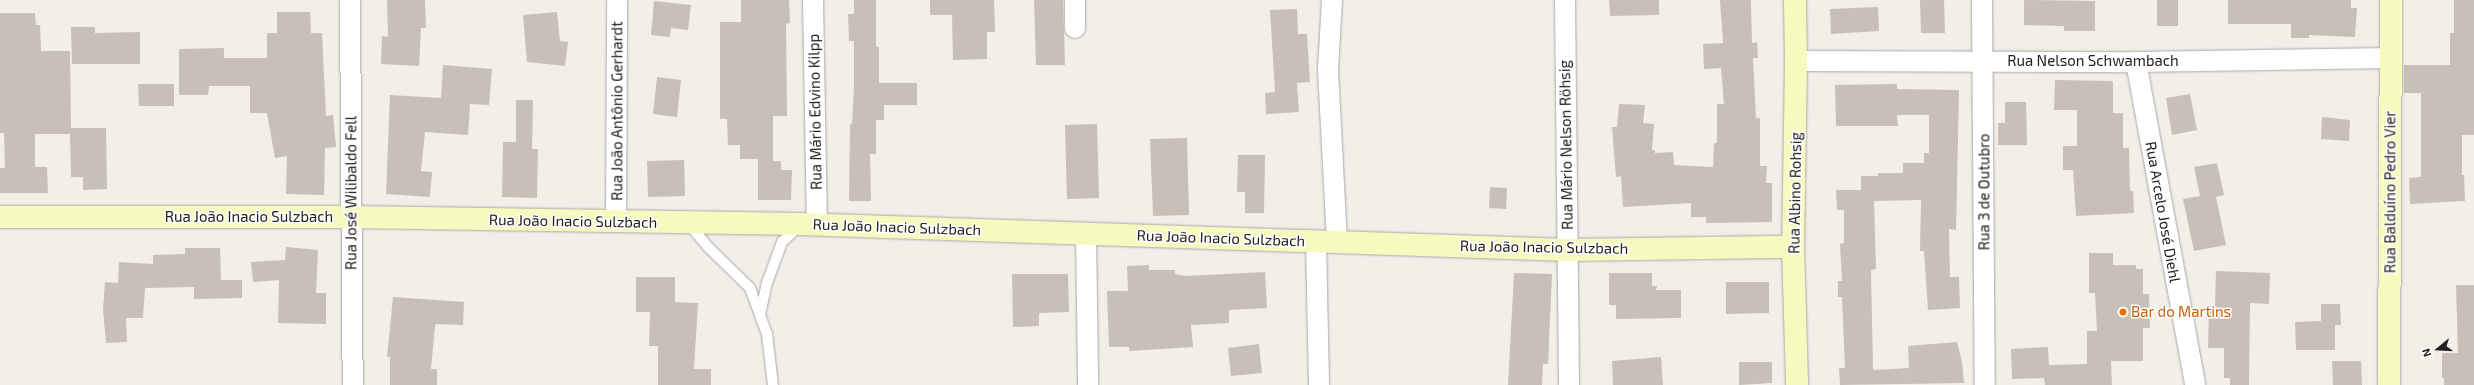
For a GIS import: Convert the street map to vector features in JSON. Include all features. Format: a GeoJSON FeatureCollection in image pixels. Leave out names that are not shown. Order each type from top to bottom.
{"type":"FeatureCollection","features":[{"type":"Feature","properties":{"kind":"street","name":"Rua José Wilibaldo Fell"},"geometry":{"type":"LineString","coordinates":[[350,0],[353,385]]}},
{"type":"Feature","properties":{"kind":"street","name":"Rua João Antônio Gerhardt"},"geometry":{"type":"LineString","coordinates":[[616,222],[618,0]]}},
{"type":"Feature","properties":{"kind":"street","name":"Rua Mário Edvino Kilpp"},"geometry":{"type":"LineString","coordinates":[[808,224],[813,0]]}},
{"type":"Feature","properties":{"kind":"street"},"geometry":{"type":"LineString","coordinates":[[1075,0],[1075,28]]}},
{"type":"Feature","properties":{"kind":"street"},"geometry":{"type":"LineString","coordinates":[[1319,385],[1327,242],[1328,70],[1332,0]]}},
{"type":"Feature","properties":{"kind":"street","name":"Rua Mário Nelson Röhsig"},"geometry":{"type":"LineString","coordinates":[[1565,0],[1570,385]]}},
{"type":"Feature","properties":{"kind":"street","name":"Rua Albino Rohsig"},"geometry":{"type":"LineString","coordinates":[[1795,0],[1796,61],[1793,247],[1797,385]]}},
{"type":"Feature","properties":{"kind":"street","name":"Rua 3 de Outubro"},"geometry":{"type":"LineString","coordinates":[[1982,0],[1985,385]]}},
{"type":"Feature","properties":{"kind":"street","name":"Rua Balduíno Pedro Vier"},"geometry":{"type":"LineString","coordinates":[[2389,385],[2391,0]]}},
{"type":"Feature","properties":{"kind":"street","name":"Rua Nelson Schwambach"},"geometry":{"type":"LineString","coordinates":[[1796,61],[1983,60],[2136,62],[2390,58]]}},
{"type":"Feature","properties":{"kind":"street","name":"Rua Arcelo José Diehl"},"geometry":{"type":"LineString","coordinates":[[2136,62],[2195,385]]}},
{"type":"Feature","properties":{"kind":"street","name":"Rua João Inacio Sulzbach"},"geometry":{"type":"LineString","coordinates":[[0,217],[351,217],[808,224],[1568,250],[1793,247]]}},
{"type":"Feature","properties":{"kind":"street"},"geometry":{"type":"LineString","coordinates":[[1086,233],[1088,385]]}},
{"type":"Feature","properties":{"kind":"lane"},"geometry":{"type":"LineString","coordinates":[[688,223],[707,246],[750,288],[767,334],[773,385]]}},
{"type":"Feature","properties":{"kind":"lane"},"geometry":{"type":"LineString","coordinates":[[760,315],[768,283],[782,242],[808,224]]}},
{"type":"Feature","properties":{"kind":"building"},"geometry":{"type":"Polygon","coordinates":[[[387,0],[425,0],[426,28],[421,28],[419,66],[381,64],[382,36],[388,37],[387,0]]]}},
{"type":"Feature","properties":{"kind":"building"},"geometry":{"type":"Polygon","coordinates":[[[741,0],[789,0],[790,23],[786,24],[787,116],[773,116],[773,161],[781,161],[781,170],[792,170],[791,200],[758,200],[758,159],[740,159],[740,145],[728,145],[727,119],[720,119],[720,22],[741,22],[741,0]]]}},
{"type":"Feature","properties":{"kind":"building"},"geometry":{"type":"Polygon","coordinates":[[[854,0],[876,0],[876,47],[879,47],[879,83],[917,83],[917,105],[884,105],[884,120],[876,120],[876,154],[870,154],[871,201],[849,201],[850,124],[852,124],[854,86],[854,41],[849,41],[848,14],[854,14],[854,0]]]}},
{"type":"Feature","properties":{"kind":"building"},"geometry":{"type":"Polygon","coordinates":[[[930,0],[994,0],[995,32],[987,32],[987,59],[953,60],[952,15],[930,15],[930,0]]]}},
{"type":"Feature","properties":{"kind":"building"},"geometry":{"type":"Polygon","coordinates":[[[1034,0],[1063,0],[1065,65],[1036,65],[1034,0]]]}},
{"type":"Feature","properties":{"kind":"building"},"geometry":{"type":"Polygon","coordinates":[[[1609,0],[1659,0],[1659,15],[1610,16],[1609,0]]]}},
{"type":"Feature","properties":{"kind":"building"},"geometry":{"type":"Polygon","coordinates":[[[1720,0],[1751,0],[1752,43],[1757,42],[1758,58],[1753,58],[1756,118],[1760,118],[1760,166],[1767,166],[1766,183],[1772,183],[1772,222],[1706,223],[1706,217],[1691,217],[1691,203],[1623,207],[1621,176],[1616,177],[1612,127],[1617,127],[1619,104],[1645,105],[1643,123],[1654,124],[1652,150],[1655,150],[1655,153],[1673,152],[1674,165],[1713,167],[1714,143],[1717,143],[1717,104],[1724,104],[1721,68],[1704,69],[1703,44],[1723,43],[1720,0]]]}},
{"type":"Feature","properties":{"kind":"building"},"geometry":{"type":"Polygon","coordinates":[[[1920,0],[1944,0],[1945,33],[1921,33],[1920,0]]]}},
{"type":"Feature","properties":{"kind":"building"},"geometry":{"type":"Polygon","coordinates":[[[2024,0],[2095,1],[2095,31],[2064,31],[2064,26],[2024,25],[2024,0]]]}},
{"type":"Feature","properties":{"kind":"building"},"geometry":{"type":"Polygon","coordinates":[[[2157,0],[2178,0],[2178,26],[2157,26],[2157,0]]]}},
{"type":"Feature","properties":{"kind":"building"},"geometry":{"type":"Polygon","coordinates":[[[2228,0],[2351,0],[2351,8],[2357,8],[2355,37],[2309,35],[2309,38],[2291,38],[2291,24],[2228,24],[2228,0]]]}},
{"type":"Feature","properties":{"kind":"building"},"geometry":{"type":"Polygon","coordinates":[[[2454,0],[2474,0],[2474,135],[2462,135],[2462,175],[2464,175],[2465,201],[2410,204],[2409,178],[2421,177],[2421,93],[2404,93],[2404,65],[2450,65],[2450,33],[2454,33],[2454,0]]]}},
{"type":"Feature","properties":{"kind":"building"},"geometry":{"type":"Polygon","coordinates":[[[654,1],[691,5],[688,30],[671,28],[670,37],[651,35],[654,1]]]}},
{"type":"Feature","properties":{"kind":"building"},"geometry":{"type":"Polygon","coordinates":[[[1878,7],[1879,31],[1831,34],[1830,9],[1878,7]]]}},
{"type":"Feature","properties":{"kind":"building"},"geometry":{"type":"Polygon","coordinates":[[[1297,9],[1298,34],[1307,34],[1310,82],[1297,83],[1299,112],[1266,114],[1265,93],[1275,92],[1270,10],[1297,9]]]}},
{"type":"Feature","properties":{"kind":"building"},"geometry":{"type":"Polygon","coordinates":[[[277,12],[310,12],[311,33],[322,33],[326,116],[333,115],[336,147],[325,148],[324,195],[286,194],[287,156],[275,158],[267,113],[250,113],[250,86],[209,86],[208,95],[179,95],[179,49],[224,48],[224,58],[267,58],[267,33],[277,33],[277,12]]]}},
{"type":"Feature","properties":{"kind":"building"},"geometry":{"type":"Polygon","coordinates":[[[557,12],[560,41],[568,42],[565,66],[527,62],[523,15],[557,12]]]}},
{"type":"Feature","properties":{"kind":"building"},"geometry":{"type":"Polygon","coordinates":[[[0,13],[35,13],[36,25],[40,25],[41,51],[70,51],[71,128],[106,128],[107,189],[83,190],[83,177],[71,177],[70,134],[35,134],[35,167],[47,167],[48,193],[0,193],[0,168],[5,168],[4,133],[0,133],[0,13]]]}},
{"type":"Feature","properties":{"kind":"building"},"geometry":{"type":"Polygon","coordinates":[[[71,27],[95,27],[95,33],[140,32],[140,64],[72,64],[71,27]]]}},
{"type":"Feature","properties":{"kind":"building"},"geometry":{"type":"Polygon","coordinates":[[[443,65],[492,69],[489,105],[470,104],[468,135],[425,132],[421,171],[432,172],[430,197],[386,194],[390,95],[441,98],[443,65]]]}},
{"type":"Feature","properties":{"kind":"building"},"geometry":{"type":"Polygon","coordinates":[[[657,77],[681,80],[677,117],[653,114],[657,77]]]}},
{"type":"Feature","properties":{"kind":"building"},"geometry":{"type":"Polygon","coordinates":[[[2055,80],[2113,81],[2113,113],[2123,113],[2123,148],[2129,148],[2130,191],[2133,191],[2134,213],[2076,216],[2073,170],[2063,170],[2063,146],[2077,146],[2077,110],[2054,110],[2055,80]]]}},
{"type":"Feature","properties":{"kind":"building"},"geometry":{"type":"Polygon","coordinates":[[[138,84],[174,84],[174,106],[139,106],[138,84]]]}},
{"type":"Feature","properties":{"kind":"building"},"geometry":{"type":"Polygon","coordinates":[[[1897,84],[1897,89],[1959,90],[1956,230],[1949,229],[1950,277],[1959,277],[1960,308],[1928,310],[1924,251],[1920,251],[1921,200],[1874,201],[1876,269],[1871,270],[1873,370],[1909,368],[1908,346],[1957,342],[1962,362],[1964,383],[1840,385],[1839,368],[1845,368],[1842,297],[1838,297],[1838,281],[1842,281],[1840,244],[1844,243],[1844,210],[1837,210],[1836,190],[1861,190],[1861,176],[1878,176],[1878,173],[1903,173],[1903,163],[1924,163],[1924,153],[1929,153],[1929,115],[1897,115],[1898,126],[1836,126],[1835,85],[1897,84]]]}},
{"type":"Feature","properties":{"kind":"building"},"geometry":{"type":"Polygon","coordinates":[[[2190,94],[2197,130],[2172,135],[2166,98],[2190,94]]]}},
{"type":"Feature","properties":{"kind":"building"},"geometry":{"type":"Polygon","coordinates":[[[516,100],[533,100],[532,149],[538,149],[537,198],[502,197],[503,142],[516,142],[516,100]]]}},
{"type":"Feature","properties":{"kind":"building"},"geometry":{"type":"Polygon","coordinates":[[[2005,102],[2026,102],[2027,145],[1998,145],[1998,123],[2005,123],[2005,102]]]}},
{"type":"Feature","properties":{"kind":"building"},"geometry":{"type":"Polygon","coordinates":[[[2322,117],[2350,120],[2349,141],[2321,139],[2322,117]]]}},
{"type":"Feature","properties":{"kind":"building"},"geometry":{"type":"Polygon","coordinates":[[[1097,124],[1099,198],[1067,199],[1065,125],[1097,124]]]}},
{"type":"Feature","properties":{"kind":"building"},"geometry":{"type":"Polygon","coordinates":[[[1187,138],[1189,215],[1153,216],[1150,139],[1187,138]]]}},
{"type":"Feature","properties":{"kind":"building"},"geometry":{"type":"Polygon","coordinates":[[[1238,155],[1265,155],[1264,213],[1245,213],[1245,192],[1237,192],[1238,155]]]}},
{"type":"Feature","properties":{"kind":"building"},"geometry":{"type":"Polygon","coordinates":[[[684,160],[685,196],[648,197],[647,161],[684,160]]]}},
{"type":"Feature","properties":{"kind":"building"},"geometry":{"type":"Polygon","coordinates":[[[2217,163],[2224,195],[2216,197],[2226,245],[2194,251],[2183,199],[2200,196],[2194,167],[2217,163]]]}},
{"type":"Feature","properties":{"kind":"building"},"geometry":{"type":"Polygon","coordinates":[[[1490,187],[1507,188],[1506,209],[1489,208],[1490,187]]]}},
{"type":"Feature","properties":{"kind":"building"},"geometry":{"type":"Polygon","coordinates":[[[286,247],[318,250],[316,293],[326,293],[326,324],[278,323],[279,280],[253,282],[251,262],[285,260],[286,247]]]}},
{"type":"Feature","properties":{"kind":"building"},"geometry":{"type":"Polygon","coordinates":[[[185,248],[220,248],[221,280],[242,280],[242,298],[194,299],[194,287],[145,288],[143,318],[126,318],[127,342],[106,343],[103,310],[105,282],[118,283],[119,262],[153,264],[153,255],[185,254],[185,248]]]}},
{"type":"Feature","properties":{"kind":"building"},"geometry":{"type":"Polygon","coordinates":[[[2089,253],[2113,253],[2113,265],[2136,265],[2136,269],[2143,269],[2143,294],[2149,294],[2150,328],[2143,328],[2143,361],[2111,361],[2112,385],[2045,385],[2044,378],[2012,379],[2011,349],[2048,347],[2049,365],[2087,364],[2087,331],[2097,331],[2095,293],[2089,293],[2089,253]]]}},
{"type":"Feature","properties":{"kind":"building"},"geometry":{"type":"Polygon","coordinates":[[[1149,265],[1149,270],[1175,270],[1175,274],[1186,276],[1265,272],[1267,308],[1229,310],[1229,323],[1191,325],[1193,347],[1129,351],[1129,347],[1109,347],[1107,291],[1128,291],[1127,266],[1149,265]]]}},
{"type":"Feature","properties":{"kind":"building"},"geometry":{"type":"Polygon","coordinates":[[[2216,271],[2270,273],[2269,304],[2250,303],[2249,385],[2230,385],[2230,378],[2224,378],[2224,348],[2208,348],[2209,306],[2215,306],[2216,271]]]}},
{"type":"Feature","properties":{"kind":"building"},"geometry":{"type":"Polygon","coordinates":[[[1514,273],[1552,274],[1548,364],[1543,364],[1542,385],[1508,385],[1514,273]]]}},
{"type":"Feature","properties":{"kind":"building"},"geometry":{"type":"Polygon","coordinates":[[[1609,273],[1652,273],[1652,286],[1657,286],[1656,290],[1681,290],[1681,318],[1616,319],[1616,305],[1609,305],[1609,273]]]}},
{"type":"Feature","properties":{"kind":"building"},"geometry":{"type":"Polygon","coordinates":[[[1012,274],[1068,274],[1069,312],[1039,313],[1039,326],[1013,327],[1012,274]]]}},
{"type":"Feature","properties":{"kind":"building"},"geometry":{"type":"Polygon","coordinates":[[[636,277],[675,277],[675,302],[698,303],[694,369],[711,369],[711,385],[658,385],[658,346],[649,346],[650,312],[636,312],[636,277]]]}},
{"type":"Feature","properties":{"kind":"building"},"geometry":{"type":"Polygon","coordinates":[[[1726,282],[1769,282],[1769,313],[1726,314],[1726,282]]]}},
{"type":"Feature","properties":{"kind":"building"},"geometry":{"type":"Polygon","coordinates":[[[2456,285],[2474,285],[2474,385],[2444,385],[2444,378],[2442,378],[2442,353],[2458,353],[2456,285]]]}},
{"type":"Feature","properties":{"kind":"building"},"geometry":{"type":"Polygon","coordinates":[[[393,297],[464,302],[463,325],[436,324],[435,326],[431,369],[437,369],[437,385],[390,385],[390,357],[387,357],[393,297]]]}},
{"type":"Feature","properties":{"kind":"building"},"geometry":{"type":"Polygon","coordinates":[[[2321,304],[2340,304],[2341,325],[2335,325],[2335,350],[2296,350],[2295,322],[2321,321],[2321,304]]]}},
{"type":"Feature","properties":{"kind":"building"},"geometry":{"type":"Polygon","coordinates":[[[1259,344],[1262,373],[1231,376],[1228,348],[1259,344]]]}},
{"type":"Feature","properties":{"kind":"building"},"geometry":{"type":"Polygon","coordinates":[[[1661,357],[1663,385],[1613,385],[1612,361],[1661,357]]]}},
{"type":"Feature","properties":{"kind":"building"},"geometry":{"type":"Polygon","coordinates":[[[2332,361],[2361,361],[2362,385],[2333,385],[2332,361]]]}},
{"type":"Feature","properties":{"kind":"building"},"geometry":{"type":"Polygon","coordinates":[[[1739,362],[1772,362],[1772,383],[1739,385],[1739,362]]]}},
{"type":"Feature","properties":{"kind":"place","name":"Bar do Martins"},"geometry":{"type":"Point","coordinates":[2123,312]}}]}
